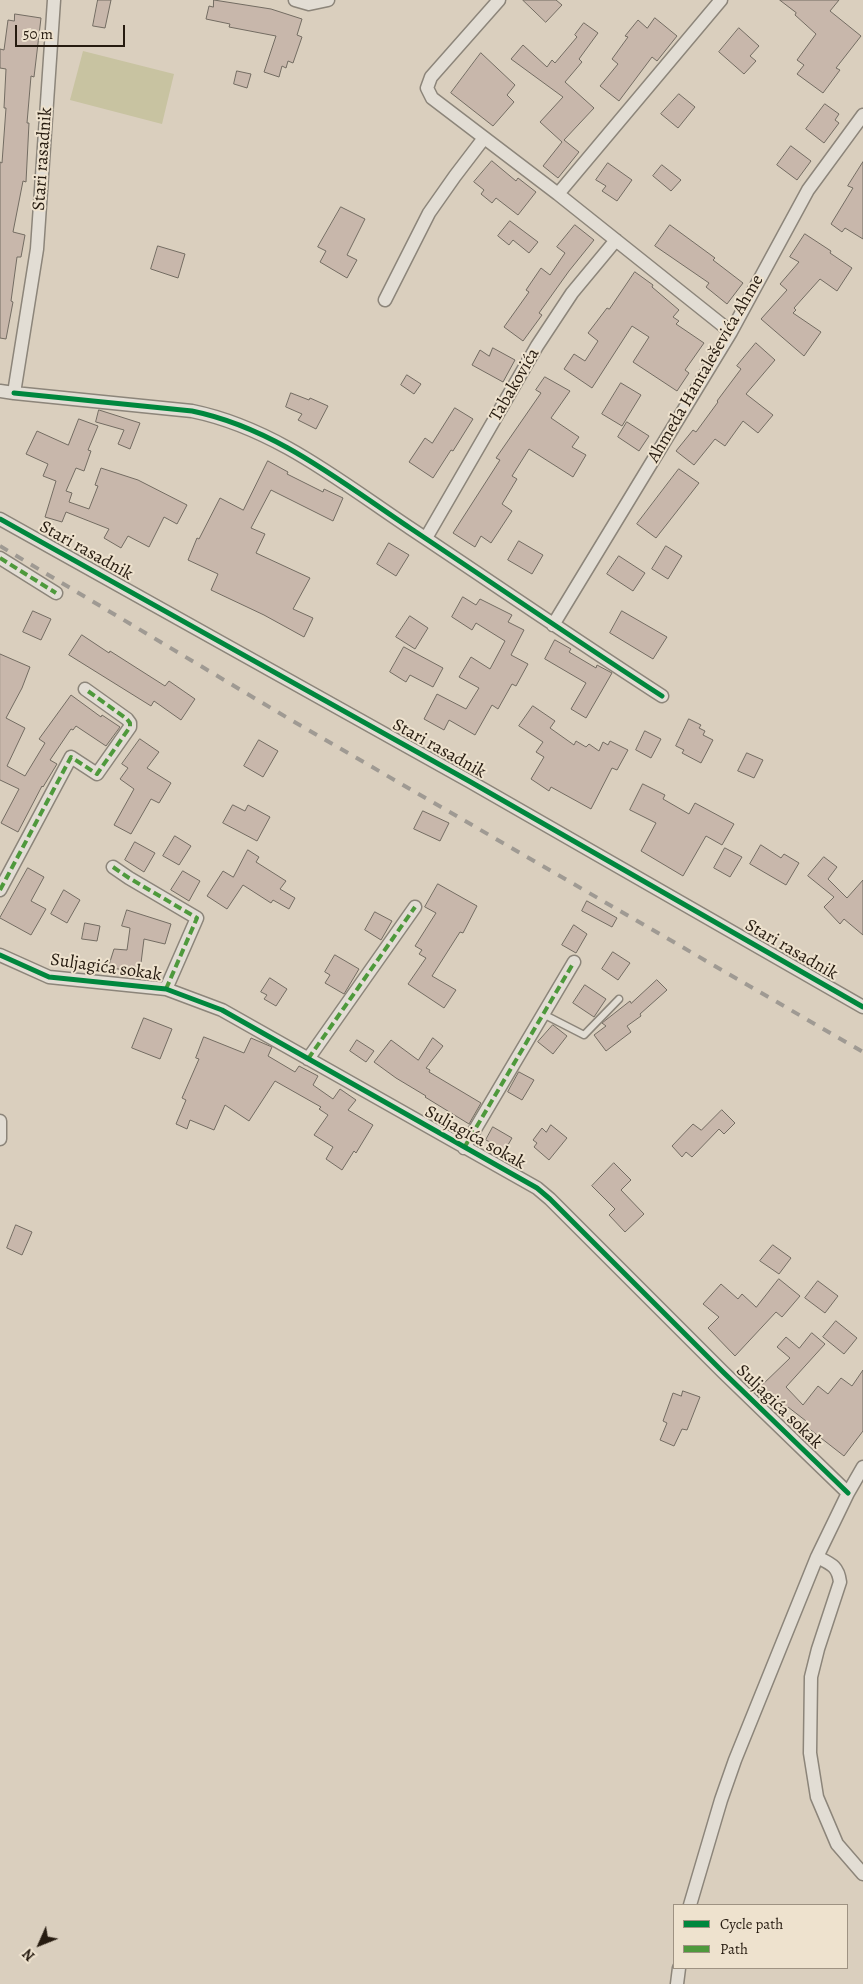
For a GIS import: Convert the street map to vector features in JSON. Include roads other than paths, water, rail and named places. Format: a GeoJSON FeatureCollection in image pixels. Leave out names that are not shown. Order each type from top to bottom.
{"type":"FeatureCollection","features":[{"type":"Feature","properties":{"kind":"street","name":"Stari rasadnik"},"geometry":{"type":"LineString","coordinates":[[14,393],[37,249],[54,0]]}},
{"type":"Feature","properties":{"kind":"street"},"geometry":{"type":"LineString","coordinates":[[295,0],[309,4],[328,0]]}},
{"type":"Feature","properties":{"kind":"street"},"geometry":{"type":"LineString","coordinates":[[499,0],[431,77],[427,88],[432,98],[558,194],[731,332]]}},
{"type":"Feature","properties":{"kind":"street"},"geometry":{"type":"LineString","coordinates":[[558,194],[721,0]]}},
{"type":"Feature","properties":{"kind":"street","name":"Ahmeda Hantaleševića Ahme"},"geometry":{"type":"LineString","coordinates":[[553,626],[731,332],[808,190],[863,116]]}},
{"type":"Feature","properties":{"kind":"street"},"geometry":{"type":"LineString","coordinates":[[385,300],[430,213],[454,176],[484,138]]}},
{"type":"Feature","properties":{"kind":"street","name":"Tabakovića"},"geometry":{"type":"LineString","coordinates":[[426,538],[537,346],[572,293],[616,240]]}},
{"type":"Feature","properties":{"kind":"street"},"geometry":{"type":"LineString","coordinates":[[0,391],[192,411],[252,428],[301,455],[426,538],[553,626],[662,696]]}},
{"type":"Feature","properties":{"kind":"street","name":"Stari rasadnik"},"geometry":{"type":"LineString","coordinates":[[0,519],[469,781],[863,1008]]}},
{"type":"Feature","properties":{"kind":"street"},"geometry":{"type":"LineString","coordinates":[[0,558],[56,593]]}},
{"type":"Feature","properties":{"kind":"street"},"geometry":{"type":"LineString","coordinates":[[0,890],[71,757],[98,774],[130,727],[127,719],[85,689]]}},
{"type":"Feature","properties":{"kind":"street"},"geometry":{"type":"LineString","coordinates":[[113,867],[197,918],[166,989]]}},
{"type":"Feature","properties":{"kind":"street"},"geometry":{"type":"LineString","coordinates":[[308,1059],[414,907]]}},
{"type":"Feature","properties":{"kind":"street","name":"Suljagića sokak"},"geometry":{"type":"LineString","coordinates":[[0,955],[49,977],[166,989],[222,1010],[537,1188],[848,1493]]}},
{"type":"Feature","properties":{"kind":"street","name":"Suljagića sokak"},"geometry":{"type":"LineString","coordinates":[[464,1148],[574,962]]}},
{"type":"Feature","properties":{"kind":"street"},"geometry":{"type":"LineString","coordinates":[[0,1121],[0,1139]]}},
{"type":"Feature","properties":{"kind":"street"},"geometry":{"type":"LineString","coordinates":[[690,1904],[721,1800],[735,1760],[818,1557],[848,1493],[863,1467]]}},
{"type":"Feature","properties":{"kind":"street"},"geometry":{"type":"LineString","coordinates":[[818,1557],[834,1566],[839,1573],[840,1582],[811,1677],[810,1753],[817,1797],[837,1844],[863,1874]]}},
{"type":"Feature","properties":{"kind":"street"},"geometry":{"type":"LineString","coordinates":[[676,1984],[679,1969]]}},
{"type":"Feature","properties":{"kind":"lane"},"geometry":{"type":"LineString","coordinates":[[543,1014],[584,1035],[619,999]]}},
{"type":"Feature","properties":{"kind":"railway"},"geometry":{"type":"LineString","coordinates":[[0,546],[286,717],[863,1052]]}}]}
